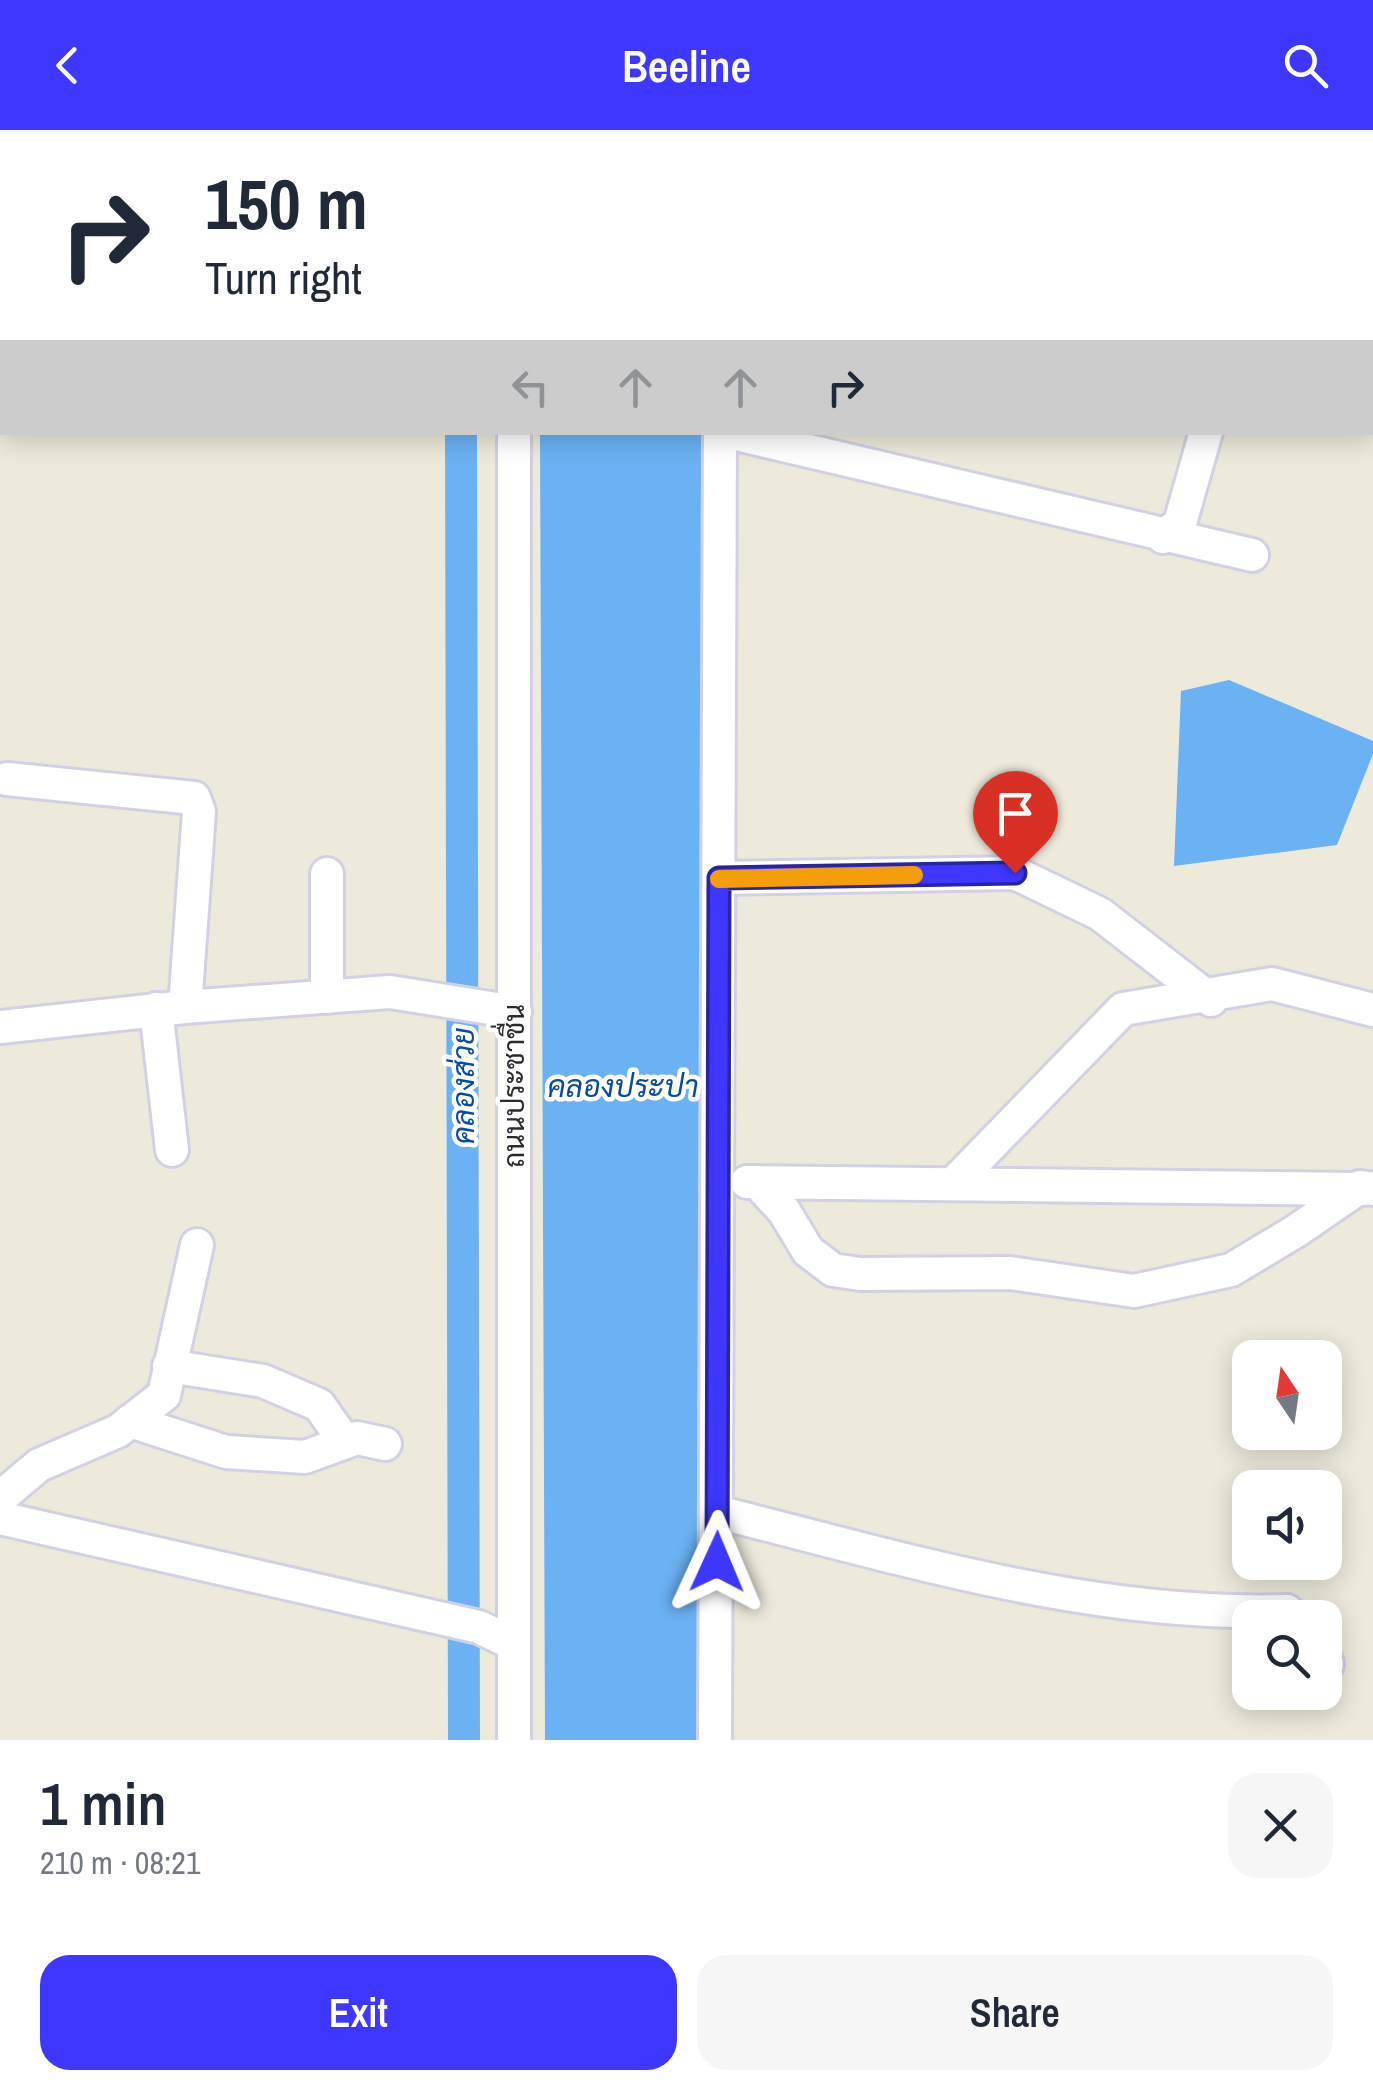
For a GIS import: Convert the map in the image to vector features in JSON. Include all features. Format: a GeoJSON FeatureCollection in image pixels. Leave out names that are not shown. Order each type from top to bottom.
{"type":"FeatureCollection","features":[{"type":"Feature","properties":{"kind":"street","name":"ถนนประชาชื่น"},"geometry":{"type":"LineString","coordinates":[[514,435],[514,1740]]}},
{"type":"Feature","properties":{"kind":"street"},"geometry":{"type":"LineString","coordinates":[[716,1740],[720,435]]}},
{"type":"Feature","properties":{"kind":"street"},"geometry":{"type":"LineString","coordinates":[[741,435],[1252,555]]}},
{"type":"Feature","properties":{"kind":"street"},"geometry":{"type":"LineString","coordinates":[[1163,536],[1180,522],[1205,435]]}},
{"type":"Feature","properties":{"kind":"street"},"geometry":{"type":"LineString","coordinates":[[7,780],[194,798],[199,812],[170,1008],[172,1150]]}},
{"type":"Feature","properties":{"kind":"street"},"geometry":{"type":"LineString","coordinates":[[719,878],[1015,873],[1100,914],[1207,998]]}},
{"type":"Feature","properties":{"kind":"street"},"geometry":{"type":"LineString","coordinates":[[327,874],[327,997]]}},
{"type":"Feature","properties":{"kind":"street"},"geometry":{"type":"LineString","coordinates":[[954,1184],[1123,1009],[1207,998],[1272,984],[1373,1010]]}},
{"type":"Feature","properties":{"kind":"street"},"geometry":{"type":"LineString","coordinates":[[2,1017],[390,992],[514,1012]]}},
{"type":"Feature","properties":{"kind":"street"},"geometry":{"type":"LineString","coordinates":[[718,1182],[1369,1191]]}},
{"type":"Feature","properties":{"kind":"street"},"geometry":{"type":"LineString","coordinates":[[757,1182],[784,1211],[808,1251],[833,1270],[860,1274],[1010,1273],[1134,1291],[1232,1270],[1369,1191]]}},
{"type":"Feature","properties":{"kind":"street"},"geometry":{"type":"LineString","coordinates":[[0,1498],[40,1465],[118,1430],[164,1396],[197,1245]]}},
{"type":"Feature","properties":{"kind":"street"},"geometry":{"type":"LineString","coordinates":[[169,1366],[264,1382],[319,1405],[345,1442]]}},
{"type":"Feature","properties":{"kind":"street"},"geometry":{"type":"LineString","coordinates":[[130,1422],[226,1452],[305,1456],[357,1438],[385,1444]]}},
{"type":"Feature","properties":{"kind":"street"},"geometry":{"type":"LineString","coordinates":[[717,1512],[1019,1588],[1232,1613]]}},
{"type":"Feature","properties":{"kind":"street"},"geometry":{"type":"LineString","coordinates":[[0,1518],[479,1627],[514,1644]]}},
{"type":"Feature","properties":{"kind":"water","name":"คลองประปา"},"geometry":{"type":"Polygon","coordinates":[[[540,435],[703,435],[704,1740],[545,1740],[540,435]]]}},
{"type":"Feature","properties":{"kind":"water"},"geometry":{"type":"Polygon","coordinates":[[[1229,680],[1373,741],[1373,754],[1337,845],[1174,866],[1181,691],[1229,680]]]}},
{"type":"Feature","properties":{"kind":"waterway","name":"คลองส่วย"},"geometry":{"type":"LineString","coordinates":[[461,435],[464,1740]]}},
{"type":"Feature","properties":{"kind":"slow traffic"},"geometry":{"type":"LineString","coordinates":[[719,879],[914,875]]}},
{"type":"Feature","properties":{"kind":"route"},"geometry":{"type":"LineString","coordinates":[[717,1562],[719,878],[1015,873]]}}]}
